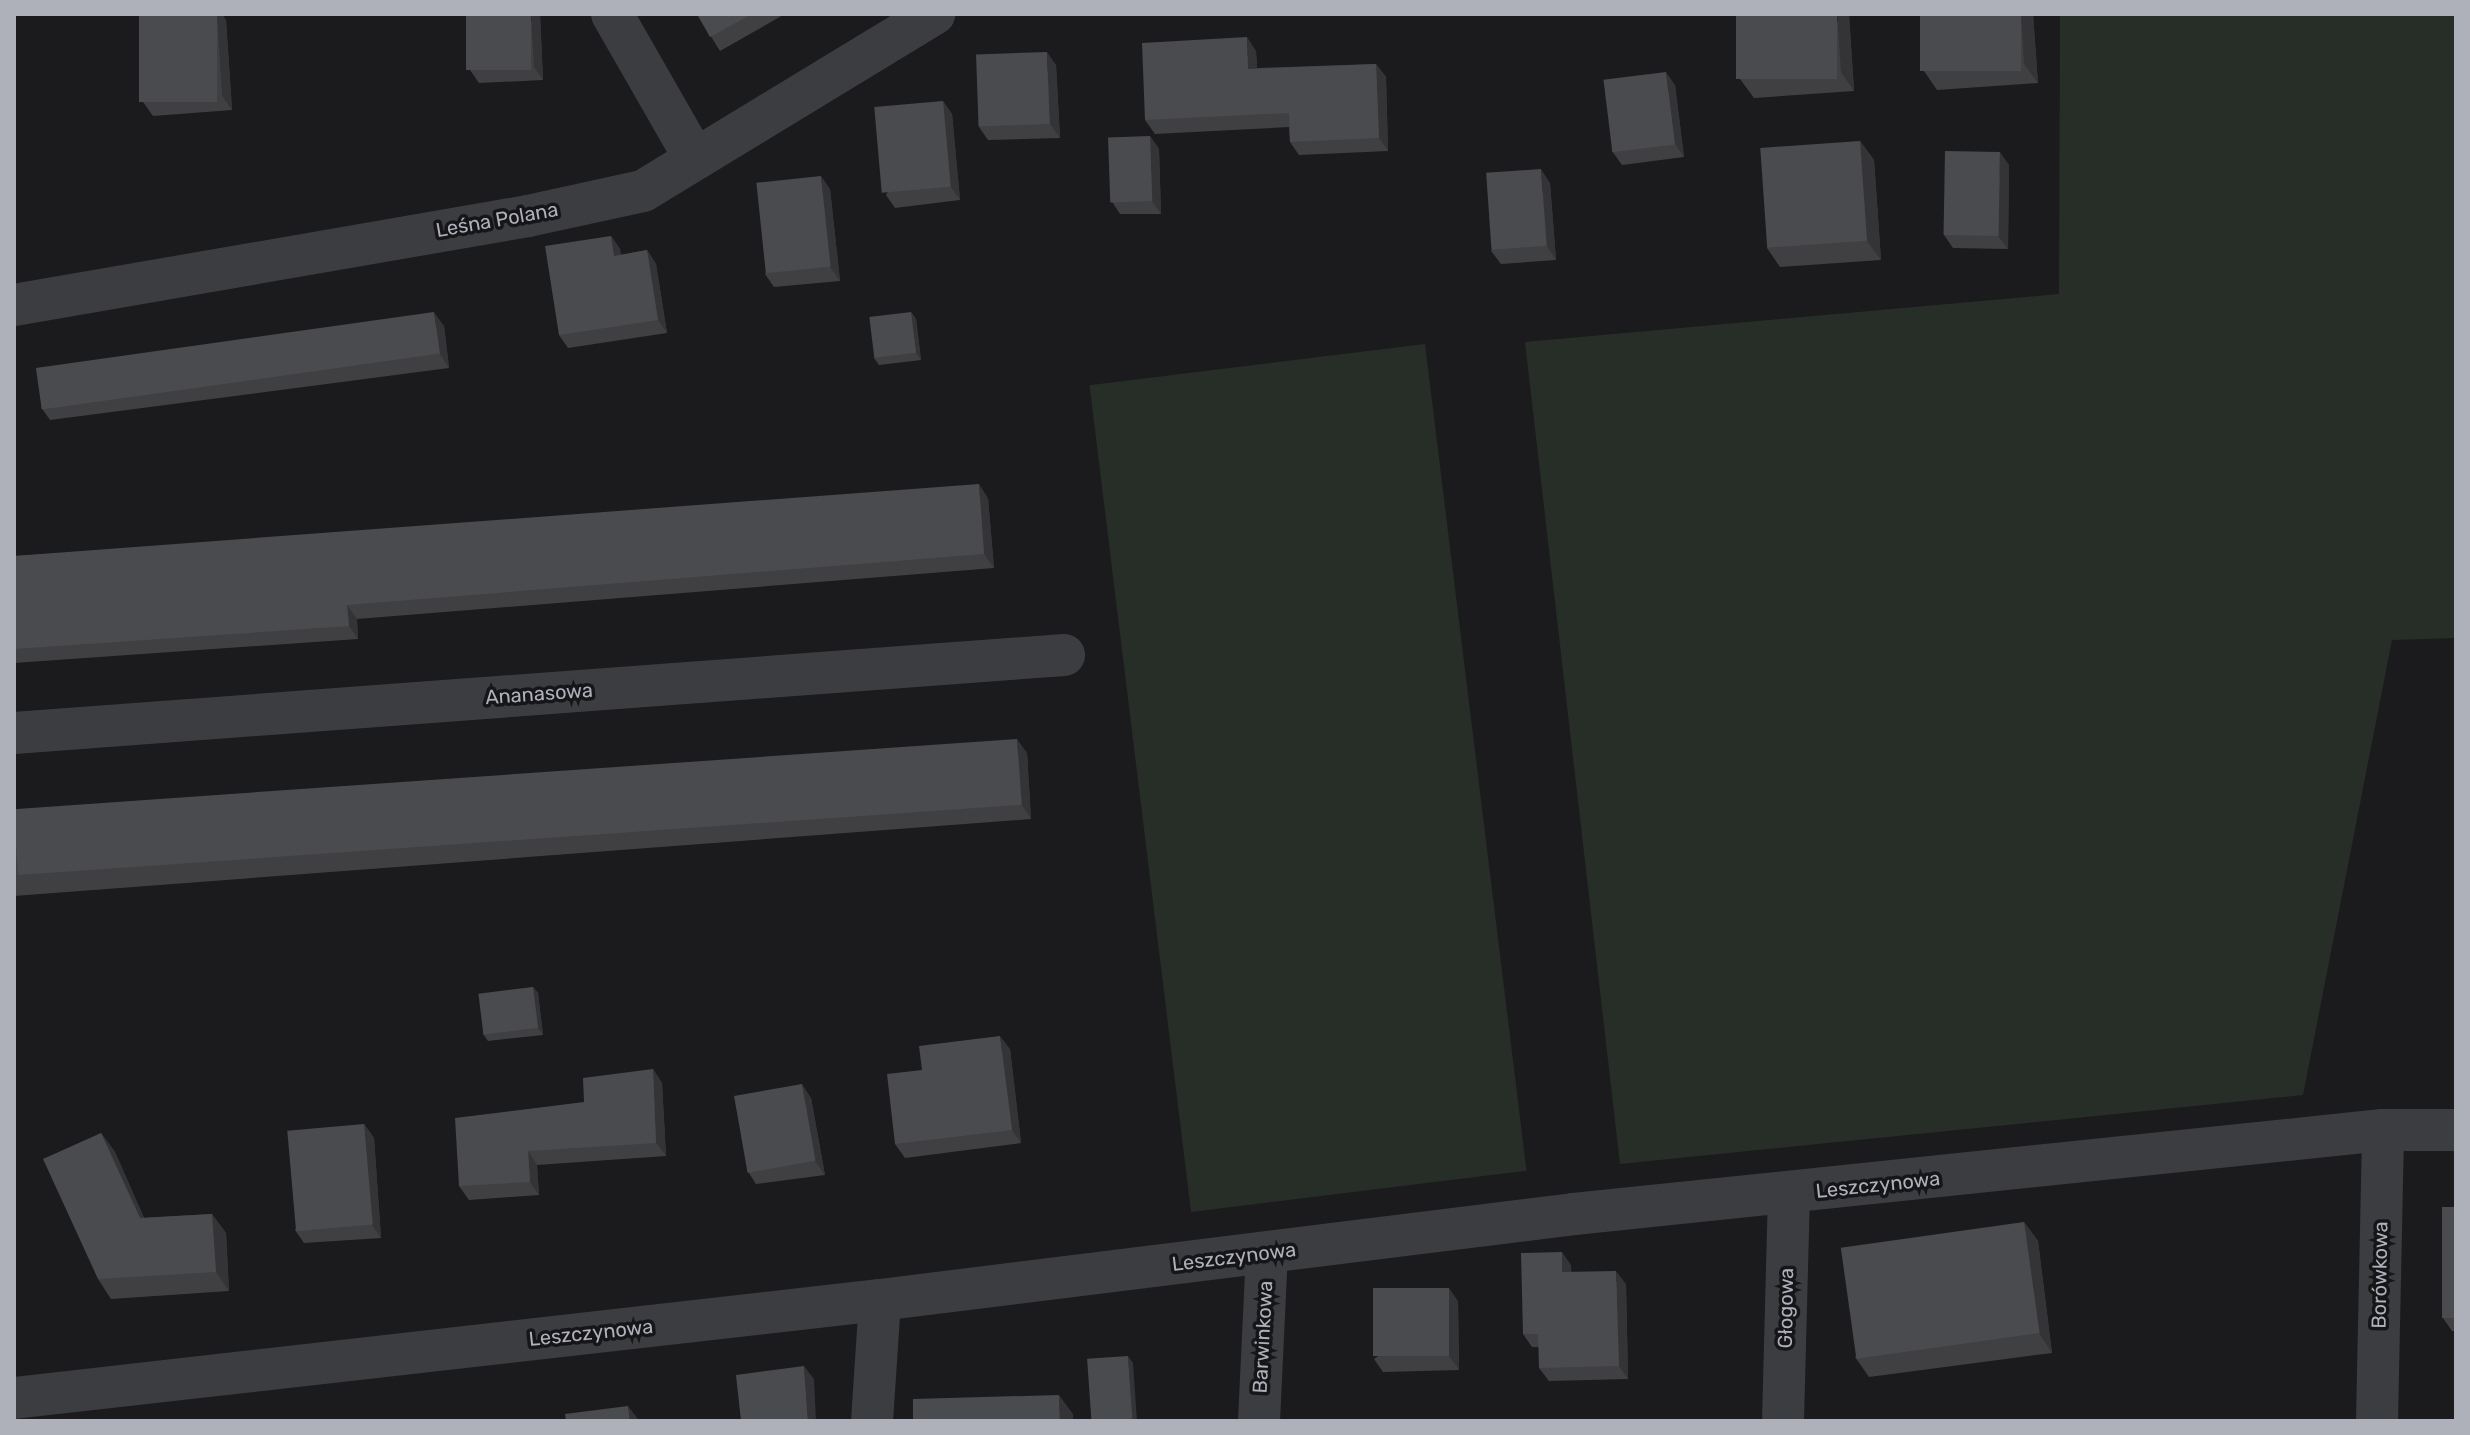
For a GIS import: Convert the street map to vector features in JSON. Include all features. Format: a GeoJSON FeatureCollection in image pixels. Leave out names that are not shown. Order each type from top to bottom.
{"type":"FeatureCollection","features":[{"type":"Feature","properties":{"kind":"street"},"geometry":{"type":"LineString","coordinates":[[612,14],[694,157]]}},
{"type":"Feature","properties":{"kind":"street","name":"Leśna Polana"},"geometry":{"type":"LineString","coordinates":[[14,305],[643,191],[694,157],[934,14]]}},
{"type":"Feature","properties":{"kind":"street","name":"Ananasowa"},"geometry":{"type":"LineString","coordinates":[[14,733],[1064,655]]}},
{"type":"Feature","properties":{"kind":"street","name":"Leszczynowa"},"geometry":{"type":"LineString","coordinates":[[14,1398],[1789,1194],[2383,1130],[2456,1130]]}},
{"type":"Feature","properties":{"kind":"street","name":"Borówkowa"},"geometry":{"type":"LineString","coordinates":[[2377,1421],[2383,1130]]}},
{"type":"Feature","properties":{"kind":"street","name":"Głogowa"},"geometry":{"type":"LineString","coordinates":[[1783,1421],[1789,1194]]}},
{"type":"Feature","properties":{"kind":"street","name":"Barwinkowa"},"geometry":{"type":"LineString","coordinates":[[1259,1421],[1267,1253]]}},
{"type":"Feature","properties":{"kind":"street"},"geometry":{"type":"LineString","coordinates":[[872,1421],[880,1300]]}},
{"type":"Feature","properties":{"kind":"shaded area"},"geometry":{"type":"Polygon","coordinates":[[[2060,14],[2456,14],[2456,638],[2392,640],[2303,1095],[1620,1164],[1525,342],[2059,294],[2060,14]]]}},
{"type":"Feature","properties":{"kind":"shaded area"},"geometry":{"type":"Polygon","coordinates":[[[1425,344],[1527,1171],[1191,1212],[1090,385],[1425,344]]]}},
{"type":"Feature","properties":{"kind":"building"},"geometry":{"type":"Polygon","coordinates":[[[139,14],[217,14],[217,102],[139,102],[139,14]]]}},
{"type":"Feature","properties":{"kind":"building"},"geometry":{"type":"Polygon","coordinates":[[[466,14],[531,14],[531,70],[466,70],[466,14]]]}},
{"type":"Feature","properties":{"kind":"building"},"geometry":{"type":"Polygon","coordinates":[[[697,14],[752,14],[710,37],[697,14]]]}},
{"type":"Feature","properties":{"kind":"building"},"geometry":{"type":"Polygon","coordinates":[[[1736,14],[1837,14],[1837,79],[1736,79],[1736,14]]]}},
{"type":"Feature","properties":{"kind":"building"},"geometry":{"type":"Polygon","coordinates":[[[1920,14],[2021,14],[2021,71],[1920,71],[1920,14]]]}},
{"type":"Feature","properties":{"kind":"building"},"geometry":{"type":"Polygon","coordinates":[[[1247,37],[1248,69],[1376,64],[1379,138],[1290,142],[1289,113],[1145,120],[1142,43],[1247,37]]]}},
{"type":"Feature","properties":{"kind":"building"},"geometry":{"type":"Polygon","coordinates":[[[1047,52],[1050,124],[979,126],[976,54],[1047,52]]]}},
{"type":"Feature","properties":{"kind":"building"},"geometry":{"type":"Polygon","coordinates":[[[1666,72],[1675,144],[1612,152],[1603,80],[1666,72]]]}},
{"type":"Feature","properties":{"kind":"building"},"geometry":{"type":"Polygon","coordinates":[[[943,101],[950,187],[882,193],[874,107],[943,101]]]}},
{"type":"Feature","properties":{"kind":"building"},"geometry":{"type":"Polygon","coordinates":[[[1150,136],[1152,201],[1110,202],[1108,137],[1150,136]]]}},
{"type":"Feature","properties":{"kind":"building"},"geometry":{"type":"Polygon","coordinates":[[[1860,141],[1867,241],[1767,248],[1760,148],[1860,141]]]}},
{"type":"Feature","properties":{"kind":"building"},"geometry":{"type":"Polygon","coordinates":[[[1945,151],[2000,152],[1999,236],[1944,235],[1945,151]]]}},
{"type":"Feature","properties":{"kind":"building"},"geometry":{"type":"Polygon","coordinates":[[[1541,169],[1546,246],[1492,250],[1486,173],[1541,169]]]}},
{"type":"Feature","properties":{"kind":"building"},"geometry":{"type":"Polygon","coordinates":[[[821,176],[831,267],[766,273],[756,183],[821,176]]]}},
{"type":"Feature","properties":{"kind":"building"},"geometry":{"type":"Polygon","coordinates":[[[611,236],[614,256],[647,250],[658,320],[559,335],[545,246],[611,236]]]}},
{"type":"Feature","properties":{"kind":"building"},"geometry":{"type":"Polygon","coordinates":[[[434,312],[440,354],[42,410],[36,368],[434,312]]]}},
{"type":"Feature","properties":{"kind":"building"},"geometry":{"type":"Polygon","coordinates":[[[911,312],[916,353],[874,358],[869,317],[911,312]]]}},
{"type":"Feature","properties":{"kind":"building"},"geometry":{"type":"Polygon","coordinates":[[[979,484],[984,554],[347,605],[349,626],[14,649],[14,556],[979,484]]]}},
{"type":"Feature","properties":{"kind":"building"},"geometry":{"type":"Polygon","coordinates":[[[1017,739],[1022,805],[18,875],[14,809],[1017,739]]]}},
{"type":"Feature","properties":{"kind":"building"},"geometry":{"type":"Polygon","coordinates":[[[533,987],[538,1028],[483,1034],[478,994],[533,987]]]}},
{"type":"Feature","properties":{"kind":"building"},"geometry":{"type":"Polygon","coordinates":[[[1000,1036],[1012,1130],[895,1144],[887,1074],[922,1070],[919,1046],[1000,1036]]]}},
{"type":"Feature","properties":{"kind":"building"},"geometry":{"type":"Polygon","coordinates":[[[653,1069],[656,1143],[528,1151],[530,1182],[459,1186],[455,1118],[584,1102],[583,1078],[653,1069]]]}},
{"type":"Feature","properties":{"kind":"building"},"geometry":{"type":"Polygon","coordinates":[[[802,1084],[816,1161],[748,1173],[734,1096],[802,1084]]]}},
{"type":"Feature","properties":{"kind":"building"},"geometry":{"type":"Polygon","coordinates":[[[364,1124],[373,1225],[296,1231],[287,1131],[364,1124]]]}},
{"type":"Feature","properties":{"kind":"building"},"geometry":{"type":"Polygon","coordinates":[[[101,1133],[140,1218],[212,1214],[216,1272],[98,1279],[43,1159],[101,1133]]]}},
{"type":"Feature","properties":{"kind":"building"},"geometry":{"type":"Polygon","coordinates":[[[2442,1207],[2456,1207],[2456,1318],[2442,1318],[2442,1207]]]}},
{"type":"Feature","properties":{"kind":"building"},"geometry":{"type":"Polygon","coordinates":[[[2024,1222],[2040,1333],[1856,1359],[1841,1248],[2024,1222]]]}},
{"type":"Feature","properties":{"kind":"building"},"geometry":{"type":"Polygon","coordinates":[[[1562,1252],[1562,1272],[1616,1271],[1619,1366],[1539,1368],[1538,1334],[1523,1334],[1521,1253],[1562,1252]]]}},
{"type":"Feature","properties":{"kind":"building"},"geometry":{"type":"Polygon","coordinates":[[[1373,1288],[1449,1288],[1449,1356],[1373,1356],[1373,1288]]]}},
{"type":"Feature","properties":{"kind":"building"},"geometry":{"type":"Polygon","coordinates":[[[1128,1356],[1132,1419],[1091,1421],[1087,1359],[1128,1356]]]}},
{"type":"Feature","properties":{"kind":"building"},"geometry":{"type":"Polygon","coordinates":[[[804,1366],[808,1421],[741,1421],[736,1375],[804,1366]]]}},
{"type":"Feature","properties":{"kind":"building"},"geometry":{"type":"Polygon","coordinates":[[[1059,1395],[1060,1421],[913,1421],[913,1399],[1059,1395]]]}},
{"type":"Feature","properties":{"kind":"building"},"geometry":{"type":"Polygon","coordinates":[[[628,1406],[630,1421],[566,1421],[565,1414],[628,1406]]]}}]}
